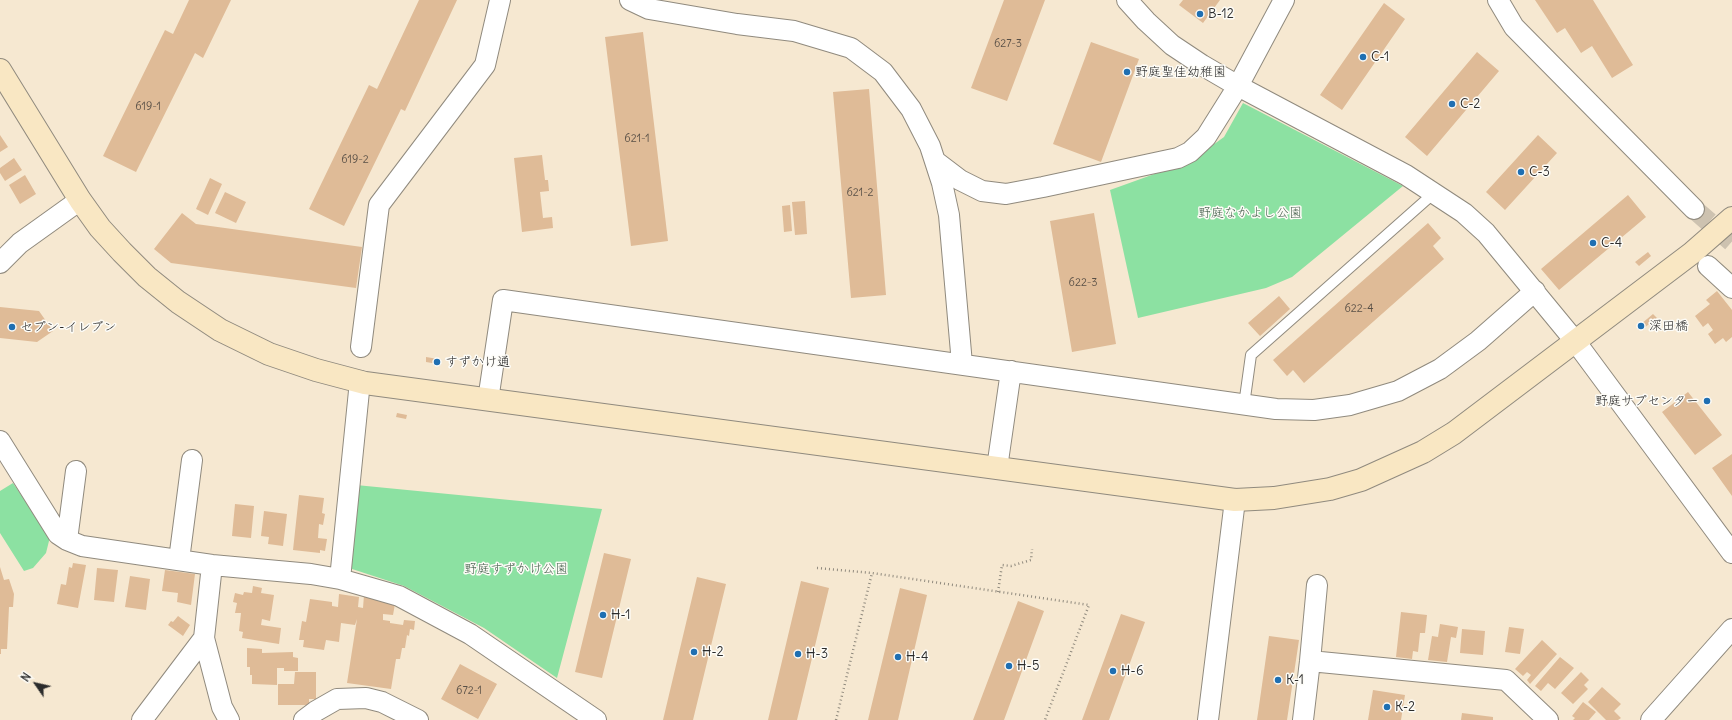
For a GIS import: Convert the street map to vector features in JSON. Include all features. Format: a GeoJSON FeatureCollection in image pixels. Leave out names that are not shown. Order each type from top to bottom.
{"type":"FeatureCollection","features":[{"type":"Feature","properties":{"kind":"street"},"geometry":{"type":"LineString","coordinates":[[361,347],[379,205],[485,65],[500,0]]}},
{"type":"Feature","properties":{"kind":"street"},"geometry":{"type":"LineString","coordinates":[[630,0],[649,9],[737,24],[794,31],[851,48],[883,72],[911,109],[930,146],[942,182],[949,215],[962,364]]}},
{"type":"Feature","properties":{"kind":"street"},"geometry":{"type":"LineString","coordinates":[[1127,0],[1146,21],[1172,45],[1238,86],[1406,175],[1434,192],[1464,214],[1486,233],[1575,341],[1732,553]]}},
{"type":"Feature","properties":{"kind":"street"},"geometry":{"type":"LineString","coordinates":[[934,161],[960,180],[982,191],[1006,194],[1178,158],[1190,152],[1206,137],[1238,86],[1284,0]]}},
{"type":"Feature","properties":{"kind":"street"},"geometry":{"type":"LineString","coordinates":[[1498,0],[1514,27],[1694,209]]}},
{"type":"Feature","properties":{"kind":"street"},"geometry":{"type":"LineString","coordinates":[[0,70],[80,200],[100,228],[147,277],[178,302],[220,330],[268,354],[316,370],[360,381],[488,400],[1235,500],[1274,498],[1330,489],[1361,480],[1392,468],[1423,452],[1454,433],[1692,253],[1732,218]]}},
{"type":"Feature","properties":{"kind":"street"},"geometry":{"type":"LineString","coordinates":[[0,264],[20,243],[80,200]]}},
{"type":"Feature","properties":{"kind":"street"},"geometry":{"type":"LineString","coordinates":[[1708,266],[1732,288]]}},
{"type":"Feature","properties":{"kind":"street"},"geometry":{"type":"LineString","coordinates":[[488,400],[503,300],[1244,405],[1276,409],[1314,410],[1350,405],[1398,391],[1440,369],[1478,341],[1535,292]]}},
{"type":"Feature","properties":{"kind":"street"},"geometry":{"type":"LineString","coordinates":[[997,468],[1011,371]]}},
{"type":"Feature","properties":{"kind":"street"},"geometry":{"type":"LineString","coordinates":[[340,578],[360,381]]}},
{"type":"Feature","properties":{"kind":"street"},"geometry":{"type":"LineString","coordinates":[[0,441],[58,534],[67,540],[82,546],[212,565],[340,578],[399,596],[470,634],[596,720]]}},
{"type":"Feature","properties":{"kind":"street"},"geometry":{"type":"LineString","coordinates":[[179,560],[192,460]]}},
{"type":"Feature","properties":{"kind":"street"},"geometry":{"type":"LineString","coordinates":[[67,540],[76,471]]}},
{"type":"Feature","properties":{"kind":"street"},"geometry":{"type":"LineString","coordinates":[[1208,720],[1235,500]]}},
{"type":"Feature","properties":{"kind":"street"},"geometry":{"type":"LineString","coordinates":[[212,565],[204,638],[222,707],[229,720]]}},
{"type":"Feature","properties":{"kind":"street"},"geometry":{"type":"LineString","coordinates":[[1303,720],[1317,585]]}},
{"type":"Feature","properties":{"kind":"street"},"geometry":{"type":"LineString","coordinates":[[1651,720],[1732,629]]}},
{"type":"Feature","properties":{"kind":"street"},"geometry":{"type":"LineString","coordinates":[[142,720],[204,638]]}},
{"type":"Feature","properties":{"kind":"street"},"geometry":{"type":"LineString","coordinates":[[1310,661],[1506,680],[1548,720]]}},
{"type":"Feature","properties":{"kind":"street"},"geometry":{"type":"LineString","coordinates":[[304,720],[316,711],[337,700],[366,698],[382,702],[418,720]]}},
{"type":"Feature","properties":{"kind":"lane"},"geometry":{"type":"LineString","coordinates":[[1244,405],[1251,355],[1434,192]]}},
{"type":"Feature","properties":{"kind":"path"},"geometry":{"type":"LineString","coordinates":[[998,592],[1002,565],[1011,566],[1031,560],[1032,549]]}},
{"type":"Feature","properties":{"kind":"path"},"geometry":{"type":"LineString","coordinates":[[817,568],[872,573],[1089,605],[1045,720]]}},
{"type":"Feature","properties":{"kind":"path"},"geometry":{"type":"LineString","coordinates":[[836,720],[872,573]]}},
{"type":"Feature","properties":{"kind":"green space","name":"野庭なかよし公園"},"geometry":{"type":"Polygon","coordinates":[[[1243,103],[1403,186],[1292,277],[1266,288],[1138,318],[1110,190],[1160,172],[1199,155],[1224,137],[1243,103]]]}},
{"type":"Feature","properties":{"kind":"green space"},"geometry":{"type":"Polygon","coordinates":[[[13,483],[50,537],[46,553],[33,568],[24,571],[0,533],[0,491],[13,483]]]}},
{"type":"Feature","properties":{"kind":"green space","name":"野庭すずかけ公園"},"geometry":{"type":"Polygon","coordinates":[[[356,485],[602,509],[557,678],[484,628],[404,586],[349,568],[356,485]]]}},
{"type":"Feature","properties":{"kind":"building"},"geometry":{"type":"Polygon","coordinates":[[[189,0],[231,0],[203,58],[195,53],[136,172],[103,156],[165,30],[173,34],[189,0]]]}},
{"type":"Feature","properties":{"kind":"building"},"geometry":{"type":"Polygon","coordinates":[[[419,0],[457,0],[405,111],[401,109],[344,226],[309,209],[369,85],[377,89],[419,0]]]}},
{"type":"Feature","properties":{"kind":"building"},"geometry":{"type":"Polygon","coordinates":[[[1004,0],[1045,0],[1007,101],[971,88],[1004,0]]]}},
{"type":"Feature","properties":{"kind":"building","name":"B-12"},"geometry":{"type":"Polygon","coordinates":[[[1183,0],[1220,0],[1203,23],[1179,5],[1183,0]]]}},
{"type":"Feature","properties":{"kind":"building"},"geometry":{"type":"Polygon","coordinates":[[[1535,0],[1593,0],[1633,65],[1612,78],[1592,46],[1581,53],[1565,28],[1557,33],[1535,0]]]}},
{"type":"Feature","properties":{"kind":"building","name":"C-1"},"geometry":{"type":"Polygon","coordinates":[[[1384,3],[1405,19],[1342,110],[1320,95],[1384,3]]]}},
{"type":"Feature","properties":{"kind":"building"},"geometry":{"type":"Polygon","coordinates":[[[643,32],[668,241],[631,246],[605,37],[643,32]]]}},
{"type":"Feature","properties":{"kind":"building"},"geometry":{"type":"Polygon","coordinates":[[[1091,42],[1139,59],[1101,162],[1053,144],[1091,42]]]}},
{"type":"Feature","properties":{"kind":"building","name":"C-2"},"geometry":{"type":"Polygon","coordinates":[[[1477,52],[1499,71],[1427,156],[1405,137],[1477,52]]]}},
{"type":"Feature","properties":{"kind":"building"},"geometry":{"type":"Polygon","coordinates":[[[869,89],[886,295],[851,298],[833,92],[869,89]]]}},
{"type":"Feature","properties":{"kind":"building"},"geometry":{"type":"Polygon","coordinates":[[[0,135],[8,147],[0,152],[0,135]]]}},
{"type":"Feature","properties":{"kind":"building","name":"C-3"},"geometry":{"type":"Polygon","coordinates":[[[1538,135],[1557,153],[1505,210],[1486,192],[1538,135]]]}},
{"type":"Feature","properties":{"kind":"building"},"geometry":{"type":"Polygon","coordinates":[[[542,155],[545,180],[548,180],[549,191],[540,192],[543,218],[552,217],[553,228],[522,232],[514,158],[542,155]]]}},
{"type":"Feature","properties":{"kind":"building"},"geometry":{"type":"Polygon","coordinates":[[[14,158],[22,170],[5,181],[0,173],[0,168],[14,158]]]}},
{"type":"Feature","properties":{"kind":"building"},"geometry":{"type":"Polygon","coordinates":[[[25,175],[36,194],[20,204],[9,185],[25,175]]]}},
{"type":"Feature","properties":{"kind":"building"},"geometry":{"type":"Polygon","coordinates":[[[210,178],[222,184],[208,215],[196,209],[210,178]]]}},
{"type":"Feature","properties":{"kind":"building"},"geometry":{"type":"Polygon","coordinates":[[[225,192],[246,202],[236,223],[215,213],[225,192]]]}},
{"type":"Feature","properties":{"kind":"building","name":"C-4"},"geometry":{"type":"Polygon","coordinates":[[[1628,195],[1646,217],[1559,290],[1541,269],[1628,195]]]}},
{"type":"Feature","properties":{"kind":"building"},"geometry":{"type":"Polygon","coordinates":[[[805,201],[807,234],[795,235],[792,202],[805,201]]]}},
{"type":"Feature","properties":{"kind":"building"},"geometry":{"type":"Polygon","coordinates":[[[790,205],[792,231],[784,232],[782,206],[790,205]]]}},
{"type":"Feature","properties":{"kind":"building"},"geometry":{"type":"Polygon","coordinates":[[[182,213],[196,224],[362,247],[356,288],[171,263],[154,249],[182,213]]]}},
{"type":"Feature","properties":{"kind":"building"},"geometry":{"type":"Polygon","coordinates":[[[1094,213],[1116,344],[1072,352],[1050,221],[1094,213]]]}},
{"type":"Feature","properties":{"kind":"building"},"geometry":{"type":"Polygon","coordinates":[[[1428,223],[1441,238],[1433,246],[1444,259],[1304,383],[1293,370],[1287,376],[1273,360],[1428,223]]]}},
{"type":"Feature","properties":{"kind":"building"},"geometry":{"type":"Polygon","coordinates":[[[1648,252],[1651,256],[1639,266],[1635,262],[1648,252]]]}},
{"type":"Feature","properties":{"kind":"building"},"geometry":{"type":"Polygon","coordinates":[[[1717,291],[1732,310],[1732,337],[1726,342],[1723,338],[1715,344],[1708,334],[1713,330],[1708,323],[1703,327],[1695,316],[1710,304],[1706,300],[1717,291]]]}},
{"type":"Feature","properties":{"kind":"building"},"geometry":{"type":"Polygon","coordinates":[[[1279,296],[1290,309],[1260,336],[1248,323],[1279,296]]]}},
{"type":"Feature","properties":{"kind":"building"},"geometry":{"type":"Polygon","coordinates":[[[0,307],[39,311],[53,331],[37,342],[0,338],[0,307]]]}},
{"type":"Feature","properties":{"kind":"building"},"geometry":{"type":"Polygon","coordinates":[[[1653,314],[1657,318],[1644,328],[1641,324],[1653,314]]]}},
{"type":"Feature","properties":{"kind":"building"},"geometry":{"type":"Polygon","coordinates":[[[426,357],[438,359],[438,364],[426,362],[426,357]]]}},
{"type":"Feature","properties":{"kind":"building"},"geometry":{"type":"Polygon","coordinates":[[[1688,392],[1722,435],[1695,455],[1662,412],[1688,392]]]}},
{"type":"Feature","properties":{"kind":"building"},"geometry":{"type":"Polygon","coordinates":[[[397,413],[407,415],[406,419],[396,417],[397,413]]]}},
{"type":"Feature","properties":{"kind":"building"},"geometry":{"type":"Polygon","coordinates":[[[1732,454],[1732,496],[1712,468],[1732,454]]]}},
{"type":"Feature","properties":{"kind":"building"},"geometry":{"type":"Polygon","coordinates":[[[299,495],[324,498],[322,513],[325,514],[323,525],[319,524],[318,538],[327,539],[325,551],[320,550],[320,553],[293,550],[299,495]]]}},
{"type":"Feature","properties":{"kind":"building"},"geometry":{"type":"Polygon","coordinates":[[[235,504],[254,506],[251,538],[232,536],[235,504]]]}},
{"type":"Feature","properties":{"kind":"building"},"geometry":{"type":"Polygon","coordinates":[[[264,511],[287,514],[283,546],[268,544],[269,537],[261,536],[264,511]]]}},
{"type":"Feature","properties":{"kind":"building","name":"H-1"},"geometry":{"type":"Polygon","coordinates":[[[604,553],[631,559],[602,678],[575,672],[604,553]]]}},
{"type":"Feature","properties":{"kind":"building"},"geometry":{"type":"Polygon","coordinates":[[[73,563],[86,565],[78,608],[57,604],[61,584],[66,585],[69,567],[72,568],[73,563]]]}},
{"type":"Feature","properties":{"kind":"building"},"geometry":{"type":"Polygon","coordinates":[[[0,567],[4,580],[9,579],[14,594],[13,607],[9,607],[7,649],[1,649],[1,654],[0,654],[0,567]]]}},
{"type":"Feature","properties":{"kind":"building"},"geometry":{"type":"Polygon","coordinates":[[[97,568],[118,570],[114,602],[94,600],[97,568]]]}},
{"type":"Feature","properties":{"kind":"building"},"geometry":{"type":"Polygon","coordinates":[[[165,570],[195,574],[191,605],[177,602],[178,593],[162,591],[165,570]]]}},
{"type":"Feature","properties":{"kind":"building"},"geometry":{"type":"Polygon","coordinates":[[[130,576],[150,579],[146,610],[125,607],[130,576]]]}},
{"type":"Feature","properties":{"kind":"building","name":"H-2"},"geometry":{"type":"Polygon","coordinates":[[[697,577],[726,584],[693,720],[663,720],[697,577]]]}},
{"type":"Feature","properties":{"kind":"building","name":"H-3"},"geometry":{"type":"Polygon","coordinates":[[[801,581],[829,588],[797,720],[768,720],[801,581]]]}},
{"type":"Feature","properties":{"kind":"building"},"geometry":{"type":"Polygon","coordinates":[[[253,586],[262,588],[261,593],[274,595],[270,621],[262,619],[261,625],[281,628],[279,644],[242,638],[243,632],[239,631],[241,613],[235,613],[237,603],[233,602],[235,593],[243,595],[244,592],[252,593],[253,586]]]}},
{"type":"Feature","properties":{"kind":"building","name":"H-4"},"geometry":{"type":"Polygon","coordinates":[[[900,588],[927,595],[898,720],[868,720],[900,588]]]}},
{"type":"Feature","properties":{"kind":"building"},"geometry":{"type":"Polygon","coordinates":[[[339,594],[359,597],[358,607],[363,608],[364,595],[395,604],[393,615],[383,614],[383,620],[390,621],[390,623],[403,625],[404,620],[415,621],[414,630],[410,629],[409,636],[407,635],[405,648],[402,648],[400,659],[396,659],[391,689],[347,683],[357,619],[355,625],[341,623],[339,642],[326,640],[324,650],[303,647],[304,640],[299,640],[302,621],[306,622],[310,599],[332,602],[332,606],[338,607],[339,594]]]}},
{"type":"Feature","properties":{"kind":"building","name":"H-5"},"geometry":{"type":"Polygon","coordinates":[[[1018,601],[1044,611],[1004,720],[973,720],[1018,601]]]}},
{"type":"Feature","properties":{"kind":"building"},"geometry":{"type":"Polygon","coordinates":[[[1401,612],[1427,615],[1425,633],[1420,633],[1418,652],[1413,651],[1412,659],[1396,657],[1401,612]]]}},
{"type":"Feature","properties":{"kind":"building","name":"H-6"},"geometry":{"type":"Polygon","coordinates":[[[1121,614],[1145,622],[1109,720],[1082,720],[1121,614]]]}},
{"type":"Feature","properties":{"kind":"building"},"geometry":{"type":"Polygon","coordinates":[[[178,616],[190,625],[183,636],[168,625],[178,616]]]}},
{"type":"Feature","properties":{"kind":"building"},"geometry":{"type":"Polygon","coordinates":[[[1440,624],[1458,627],[1456,638],[1451,637],[1447,662],[1428,660],[1432,636],[1438,637],[1440,624]]]}},
{"type":"Feature","properties":{"kind":"building"},"geometry":{"type":"Polygon","coordinates":[[[1509,627],[1524,629],[1520,654],[1505,652],[1509,627]]]}},
{"type":"Feature","properties":{"kind":"building"},"geometry":{"type":"Polygon","coordinates":[[[1462,629],[1485,631],[1483,655],[1460,653],[1462,629]]]}},
{"type":"Feature","properties":{"kind":"building","name":"K-1"},"geometry":{"type":"Polygon","coordinates":[[[1269,636],[1299,640],[1287,720],[1257,720],[1269,636]]]}},
{"type":"Feature","properties":{"kind":"building"},"geometry":{"type":"Polygon","coordinates":[[[1542,640],[1557,654],[1530,684],[1527,680],[1531,675],[1527,672],[1523,676],[1515,669],[1542,640]]]}},
{"type":"Feature","properties":{"kind":"building"},"geometry":{"type":"Polygon","coordinates":[[[247,648],[262,649],[262,653],[293,652],[293,657],[298,658],[298,671],[284,671],[284,668],[277,668],[277,685],[252,684],[250,667],[247,667],[247,648]]]}},
{"type":"Feature","properties":{"kind":"building"},"geometry":{"type":"Polygon","coordinates":[[[1560,657],[1574,668],[1555,689],[1548,683],[1541,691],[1535,686],[1560,657]]]}},
{"type":"Feature","properties":{"kind":"building"},"geometry":{"type":"Polygon","coordinates":[[[460,664],[497,684],[478,719],[441,699],[460,664]]]}},
{"type":"Feature","properties":{"kind":"building"},"geometry":{"type":"Polygon","coordinates":[[[295,672],[316,672],[316,699],[309,699],[309,705],[278,705],[278,684],[294,684],[295,672]]]}},
{"type":"Feature","properties":{"kind":"building"},"geometry":{"type":"Polygon","coordinates":[[[1581,672],[1589,680],[1584,685],[1588,689],[1573,704],[1561,693],[1581,672]]]}},
{"type":"Feature","properties":{"kind":"building"},"geometry":{"type":"Polygon","coordinates":[[[1602,687],[1621,704],[1614,711],[1621,718],[1618,720],[1606,720],[1588,702],[1602,687]]]}},
{"type":"Feature","properties":{"kind":"building","name":"K-2"},"geometry":{"type":"Polygon","coordinates":[[[1373,690],[1405,695],[1401,720],[1368,720],[1373,690]]]}},
{"type":"Feature","properties":{"kind":"building"},"geometry":{"type":"Polygon","coordinates":[[[1583,702],[1596,712],[1589,720],[1573,720],[1575,718],[1572,716],[1583,702]]]}},
{"type":"Feature","properties":{"kind":"building"},"geometry":{"type":"Polygon","coordinates":[[[1462,713],[1493,717],[1493,720],[1461,720],[1462,713]]]}},
{"type":"Feature","properties":{"kind":"tunnel"},"geometry":{"type":"LineString","coordinates":[[1694,209],[1732,242]]}},
{"type":"Feature","properties":{"kind":"place","name":"B-12"},"geometry":{"type":"Point","coordinates":[1200,14]}},
{"type":"Feature","properties":{"kind":"place","name":"C-1"},"geometry":{"type":"Point","coordinates":[1363,57]}},
{"type":"Feature","properties":{"kind":"place","name":"野庭聖佳幼稚園"},"geometry":{"type":"Point","coordinates":[1127,72]}},
{"type":"Feature","properties":{"kind":"place","name":"C-2"},"geometry":{"type":"Point","coordinates":[1452,104]}},
{"type":"Feature","properties":{"kind":"place","name":"C-3"},"geometry":{"type":"Point","coordinates":[1521,172]}},
{"type":"Feature","properties":{"kind":"place","name":"C-4"},"geometry":{"type":"Point","coordinates":[1593,243]}},
{"type":"Feature","properties":{"kind":"place","name":"深田橋"},"geometry":{"type":"Point","coordinates":[1641,326]}},
{"type":"Feature","properties":{"kind":"place","name":"セブン-イレブン"},"geometry":{"type":"Point","coordinates":[12,327]}},
{"type":"Feature","properties":{"kind":"place","name":"すずかけ通"},"geometry":{"type":"Point","coordinates":[437,362]}},
{"type":"Feature","properties":{"kind":"place","name":"野庭サブセンター"},"geometry":{"type":"Point","coordinates":[1707,401]}},
{"type":"Feature","properties":{"kind":"place","name":"H-1"},"geometry":{"type":"Point","coordinates":[603,615]}},
{"type":"Feature","properties":{"kind":"place","name":"H-2"},"geometry":{"type":"Point","coordinates":[694,652]}},
{"type":"Feature","properties":{"kind":"place","name":"H-3"},"geometry":{"type":"Point","coordinates":[798,654]}},
{"type":"Feature","properties":{"kind":"place","name":"H-4"},"geometry":{"type":"Point","coordinates":[898,657]}},
{"type":"Feature","properties":{"kind":"place","name":"H-5"},"geometry":{"type":"Point","coordinates":[1009,666]}},
{"type":"Feature","properties":{"kind":"place","name":"H-6"},"geometry":{"type":"Point","coordinates":[1113,671]}},
{"type":"Feature","properties":{"kind":"place","name":"K-1"},"geometry":{"type":"Point","coordinates":[1278,680]}},
{"type":"Feature","properties":{"kind":"place","name":"K-2"},"geometry":{"type":"Point","coordinates":[1387,707]}}]}
